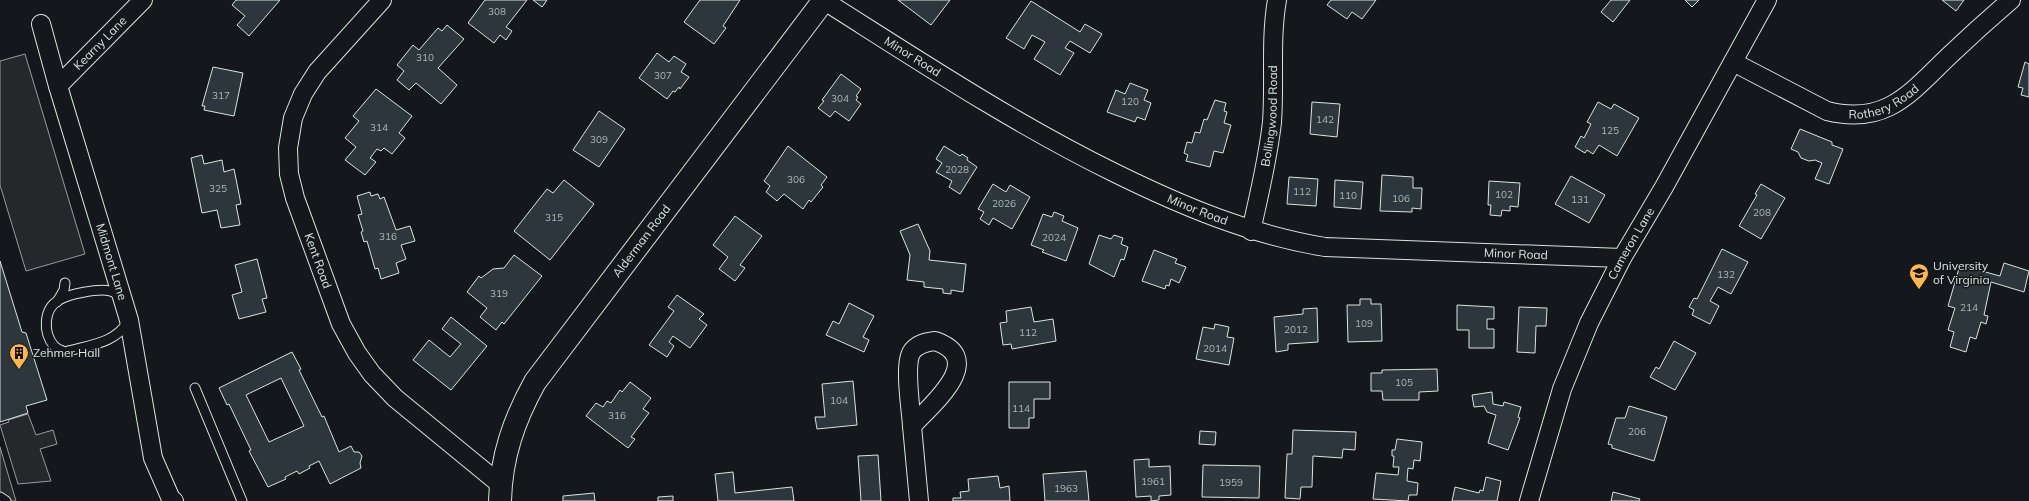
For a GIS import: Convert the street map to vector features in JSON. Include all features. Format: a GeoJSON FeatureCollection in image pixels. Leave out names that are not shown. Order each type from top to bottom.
{"type":"FeatureCollection","features":[{"type":"Feature","properties":{"kind":"main road","name":"Alderman Road"},"geometry":{"type":"LineString","coordinates":[[500,497],[509,441],[520,410],[535,382],[823,0]]}},
{"type":"Feature","properties":{"kind":"street","name":"Kearny Lane"},"geometry":{"type":"LineString","coordinates":[[58,86],[143,0]]}},
{"type":"Feature","properties":{"kind":"street","name":"Kent Road"},"geometry":{"type":"LineString","coordinates":[[382,0],[317,72],[303,94],[293,118],[288,148],[290,174],[294,192],[341,324],[357,352],[372,374],[395,398],[500,497]]}},
{"type":"Feature","properties":{"kind":"street","name":"Minor Road"},"geometry":{"type":"LineString","coordinates":[[823,0],[973,95],[1065,149],[1182,204],[1251,231],[1325,247],[1622,258]]}},
{"type":"Feature","properties":{"kind":"street","name":"Bollingwood Road"},"geometry":{"type":"LineString","coordinates":[[1251,231],[1264,177],[1272,123],[1274,73],[1273,25],[1277,0]]}},
{"type":"Feature","properties":{"kind":"street","name":"Cameron Lane"},"geometry":{"type":"LineString","coordinates":[[1529,501],[1562,389],[1589,323],[1622,258],[1664,186],[1767,0]]}},
{"type":"Feature","properties":{"kind":"street","name":"Rothery Road"},"geometry":{"type":"LineString","coordinates":[[1733,62],[1827,111],[1842,115],[1858,115],[1879,111],[1895,105],[1912,93],[1979,27],[2011,0]]}},
{"type":"Feature","properties":{"kind":"street","name":"Midmont Lane"},"geometry":{"type":"LineString","coordinates":[[41,24],[58,86],[122,296],[153,458],[171,499],[174,501]]}},
{"type":"Feature","properties":{"kind":"street"},"geometry":{"type":"LineString","coordinates":[[912,426],[919,501]]}},
{"type":"Feature","properties":{"kind":"lane"},"geometry":{"type":"LineString","coordinates":[[99,290],[107,282],[113,270]]}},
{"type":"Feature","properties":{"kind":"lane"},"geometry":{"type":"LineString","coordinates":[[83,293],[65,283],[64,290],[59,300],[50,308],[45,322],[54,346],[65,352],[113,339],[128,332]]}},
{"type":"Feature","properties":{"kind":"lane"},"geometry":{"type":"LineString","coordinates":[[59,300],[99,290],[111,291],[122,296]]}},
{"type":"Feature","properties":{"kind":"lane"},"geometry":{"type":"LineString","coordinates":[[113,339],[123,339],[128,332]]}},
{"type":"Feature","properties":{"kind":"lane"},"geometry":{"type":"LineString","coordinates":[[195,388],[242,501]]}},
{"type":"Feature","properties":{"kind":"lane"},"geometry":{"type":"LineString","coordinates":[[0,497],[6,501]]}},
{"type":"Feature","properties":{"kind":"shaded area"},"geometry":{"type":"Polygon","coordinates":[[[25,54],[85,254],[26,271],[0,185],[0,61],[25,54]]]}},
{"type":"Feature","properties":{"kind":"shaded area"},"geometry":{"type":"Polygon","coordinates":[[[28,414],[36,435],[53,430],[57,444],[40,449],[51,481],[18,484],[0,425],[9,422],[8,420],[28,414]]]}},
{"type":"Feature","properties":{"kind":"shaded area"},"geometry":{"type":"Polygon","coordinates":[[[0,447],[16,501],[0,501],[0,447]]]}},
{"type":"Feature","properties":{"kind":"building"},"geometry":{"type":"Polygon","coordinates":[[[236,0],[280,0],[249,36],[237,25],[245,16],[232,5],[236,0]]]}},
{"type":"Feature","properties":{"kind":"building"},"geometry":{"type":"Polygon","coordinates":[[[485,0],[527,0],[506,27],[512,31],[506,40],[500,35],[494,43],[468,23],[485,0]]]}},
{"type":"Feature","properties":{"kind":"building"},"geometry":{"type":"Polygon","coordinates":[[[533,0],[547,0],[542,7],[533,0]]]}},
{"type":"Feature","properties":{"kind":"building"},"geometry":{"type":"Polygon","coordinates":[[[700,0],[740,0],[723,26],[726,28],[714,44],[684,22],[700,0]]]}},
{"type":"Feature","properties":{"kind":"building"},"geometry":{"type":"Polygon","coordinates":[[[898,0],[950,0],[931,25],[898,0]]]}},
{"type":"Feature","properties":{"kind":"building"},"geometry":{"type":"Polygon","coordinates":[[[1331,0],[1376,0],[1362,19],[1352,12],[1347,19],[1327,5],[1331,0]]]}},
{"type":"Feature","properties":{"kind":"building"},"geometry":{"type":"Polygon","coordinates":[[[1611,0],[1630,0],[1613,22],[1601,12],[1611,0]]]}},
{"type":"Feature","properties":{"kind":"building"},"geometry":{"type":"Polygon","coordinates":[[[1685,0],[1699,0],[1692,7],[1685,0]]]}},
{"type":"Feature","properties":{"kind":"building"},"geometry":{"type":"Polygon","coordinates":[[[1942,0],[1964,0],[1956,11],[1942,0]]]}},
{"type":"Feature","properties":{"kind":"building"},"geometry":{"type":"Polygon","coordinates":[[[1031,1],[1080,32],[1085,24],[1102,34],[1090,53],[1070,41],[1065,48],[1074,53],[1060,75],[1034,59],[1045,42],[1032,35],[1024,49],[1006,38],[1031,1]]]}},
{"type":"Feature","properties":{"kind":"building"},"geometry":{"type":"Polygon","coordinates":[[[447,25],[464,39],[438,68],[457,85],[441,104],[416,83],[409,90],[397,80],[404,71],[397,65],[413,45],[419,50],[438,28],[442,31],[447,25]]]}},
{"type":"Feature","properties":{"kind":"building"},"geometry":{"type":"Polygon","coordinates":[[[657,53],[669,62],[674,56],[686,64],[681,72],[689,77],[680,89],[679,87],[675,92],[673,91],[667,99],[639,78],[657,53]]]}},
{"type":"Feature","properties":{"kind":"building"},"geometry":{"type":"Polygon","coordinates":[[[2025,62],[2029,64],[2029,97],[2021,95],[2023,88],[2018,87],[2025,62]]]}},
{"type":"Feature","properties":{"kind":"building"},"geometry":{"type":"Polygon","coordinates":[[[213,67],[243,73],[234,116],[204,110],[205,106],[202,106],[213,67]]]}},
{"type":"Feature","properties":{"kind":"building"},"geometry":{"type":"Polygon","coordinates":[[[841,74],[861,89],[856,96],[858,97],[856,100],[861,104],[849,121],[835,111],[830,117],[818,108],[841,74]]]}},
{"type":"Feature","properties":{"kind":"building"},"geometry":{"type":"Polygon","coordinates":[[[1130,83],[1148,90],[1144,100],[1151,103],[1145,120],[1137,117],[1135,122],[1107,112],[1116,90],[1125,94],[1130,83]]]}},
{"type":"Feature","properties":{"kind":"building"},"geometry":{"type":"Polygon","coordinates":[[[376,89],[412,116],[399,133],[405,138],[392,154],[384,148],[381,151],[377,149],[370,158],[376,162],[365,175],[345,160],[356,147],[345,138],[359,121],[353,116],[376,89]]]}},
{"type":"Feature","properties":{"kind":"building"},"geometry":{"type":"Polygon","coordinates":[[[1215,100],[1226,103],[1224,111],[1227,112],[1224,123],[1231,125],[1223,153],[1214,151],[1210,167],[1186,161],[1188,155],[1184,153],[1187,142],[1192,143],[1195,132],[1200,133],[1204,119],[1207,120],[1215,100]]]}},
{"type":"Feature","properties":{"kind":"building"},"geometry":{"type":"Polygon","coordinates":[[[1312,102],[1340,104],[1337,137],[1310,134],[1312,102]]]}},
{"type":"Feature","properties":{"kind":"building"},"geometry":{"type":"Polygon","coordinates":[[[1598,102],[1611,109],[1614,104],[1639,118],[1617,156],[1599,145],[1593,154],[1587,150],[1585,153],[1575,147],[1581,136],[1584,138],[1591,124],[1587,122],[1598,102]]]}},
{"type":"Feature","properties":{"kind":"building"},"geometry":{"type":"Polygon","coordinates":[[[599,111],[625,129],[599,167],[573,150],[599,111]]]}},
{"type":"Feature","properties":{"kind":"building"},"geometry":{"type":"Polygon","coordinates":[[[1800,129],[1832,142],[1832,145],[1843,149],[1829,184],[1815,179],[1822,163],[1815,160],[1809,161],[1801,158],[1798,152],[1791,149],[1800,129]]]}},
{"type":"Feature","properties":{"kind":"building"},"geometry":{"type":"Polygon","coordinates":[[[788,146],[827,177],[821,185],[823,187],[811,202],[809,200],[803,209],[784,194],[777,201],[766,192],[770,186],[764,181],[788,146]]]}},
{"type":"Feature","properties":{"kind":"building"},"geometry":{"type":"Polygon","coordinates":[[[944,146],[960,156],[962,154],[968,158],[967,160],[977,167],[960,194],[949,187],[952,181],[936,172],[942,163],[936,159],[944,146]]]}},
{"type":"Feature","properties":{"kind":"building"},"geometry":{"type":"Polygon","coordinates":[[[202,155],[204,164],[222,160],[224,172],[234,169],[241,204],[236,205],[240,225],[221,228],[217,210],[202,213],[191,158],[202,155]]]}},
{"type":"Feature","properties":{"kind":"building"},"geometry":{"type":"Polygon","coordinates":[[[1382,175],[1413,177],[1413,188],[1422,188],[1421,209],[1412,208],[1412,212],[1380,211],[1382,175]]]}},
{"type":"Feature","properties":{"kind":"building"},"geometry":{"type":"Polygon","coordinates":[[[1571,176],[1605,195],[1589,223],[1555,204],[1571,176]]]}},
{"type":"Feature","properties":{"kind":"building"},"geometry":{"type":"Polygon","coordinates":[[[1289,177],[1318,179],[1316,206],[1287,204],[1289,177]]]}},
{"type":"Feature","properties":{"kind":"building"},"geometry":{"type":"Polygon","coordinates":[[[564,180],[594,204],[550,260],[514,231],[547,189],[553,193],[564,180]]]}},
{"type":"Feature","properties":{"kind":"building"},"geometry":{"type":"Polygon","coordinates":[[[1335,180],[1363,182],[1361,209],[1334,207],[1335,180]]]}},
{"type":"Feature","properties":{"kind":"building"},"geometry":{"type":"Polygon","coordinates":[[[1489,181],[1520,183],[1518,207],[1510,206],[1510,211],[1502,210],[1501,216],[1490,215],[1491,205],[1488,205],[1489,181]]]}},
{"type":"Feature","properties":{"kind":"building"},"geometry":{"type":"Polygon","coordinates":[[[993,184],[1006,192],[1010,185],[1030,197],[1012,229],[993,218],[989,225],[980,219],[984,212],[978,209],[993,184]]]}},
{"type":"Feature","properties":{"kind":"building"},"geometry":{"type":"Polygon","coordinates":[[[1761,184],[1785,198],[1761,239],[1739,226],[1757,195],[1755,194],[1761,184]]]}},
{"type":"Feature","properties":{"kind":"building"},"geometry":{"type":"Polygon","coordinates":[[[370,192],[371,196],[378,194],[380,199],[384,197],[396,230],[410,226],[415,241],[401,245],[406,259],[396,263],[399,273],[381,279],[378,268],[375,269],[367,241],[364,242],[361,232],[363,231],[358,215],[362,214],[357,196],[370,192]]]}},
{"type":"Feature","properties":{"kind":"building"},"geometry":{"type":"Polygon","coordinates":[[[1054,212],[1064,216],[1062,221],[1078,228],[1066,261],[1042,252],[1044,250],[1031,245],[1043,214],[1052,217],[1054,212]]]}},
{"type":"Feature","properties":{"kind":"building"},"geometry":{"type":"Polygon","coordinates":[[[735,216],[762,236],[740,265],[745,268],[735,281],[719,269],[728,257],[713,245],[735,216]]]}},
{"type":"Feature","properties":{"kind":"building"},"geometry":{"type":"Polygon","coordinates":[[[918,224],[930,251],[929,260],[966,264],[963,292],[951,290],[951,294],[943,293],[943,289],[924,287],[924,282],[907,280],[910,255],[900,231],[918,224]]]}},
{"type":"Feature","properties":{"kind":"building"},"geometry":{"type":"Polygon","coordinates":[[[1099,235],[1111,239],[1114,235],[1123,238],[1121,244],[1128,247],[1124,260],[1121,259],[1114,277],[1089,264],[1099,235]]]}},
{"type":"Feature","properties":{"kind":"building"},"geometry":{"type":"Polygon","coordinates":[[[1722,249],[1748,262],[1731,294],[1718,287],[1710,301],[1719,306],[1710,324],[1692,315],[1694,310],[1689,307],[1694,298],[1697,299],[1722,249]]]}},
{"type":"Feature","properties":{"kind":"building"},"geometry":{"type":"Polygon","coordinates":[[[1154,250],[1177,259],[1175,263],[1186,267],[1179,283],[1171,279],[1169,286],[1166,285],[1165,289],[1142,281],[1154,250]]]}},
{"type":"Feature","properties":{"kind":"building"},"geometry":{"type":"Polygon","coordinates":[[[514,255],[542,276],[504,324],[502,322],[496,330],[480,317],[487,308],[467,292],[479,276],[481,278],[493,269],[504,268],[514,255]]]}},
{"type":"Feature","properties":{"kind":"building"},"geometry":{"type":"Polygon","coordinates":[[[257,259],[267,298],[262,299],[266,312],[239,319],[232,295],[242,292],[235,265],[257,259]]]}},
{"type":"Feature","properties":{"kind":"building","name":"Zehmer Hall"},"geometry":{"type":"Polygon","coordinates":[[[0,261],[22,332],[26,333],[47,400],[26,406],[28,413],[0,422],[0,261]]]}},
{"type":"Feature","properties":{"kind":"building"},"geometry":{"type":"Polygon","coordinates":[[[2004,263],[2029,271],[2024,292],[1991,282],[1984,315],[1988,316],[1986,324],[1981,322],[1976,339],[1970,337],[1966,352],[1950,347],[1954,332],[1948,330],[1955,308],[1948,306],[1960,265],[2000,276],[2004,263]]]}},
{"type":"Feature","properties":{"kind":"building"},"geometry":{"type":"Polygon","coordinates":[[[677,295],[704,314],[699,319],[707,325],[690,348],[673,336],[669,342],[674,346],[667,357],[649,345],[674,311],[668,307],[677,295]]]}},
{"type":"Feature","properties":{"kind":"building"},"geometry":{"type":"Polygon","coordinates":[[[1360,299],[1371,299],[1371,304],[1381,304],[1382,341],[1348,342],[1347,305],[1360,305],[1360,299]]]}},
{"type":"Feature","properties":{"kind":"building"},"geometry":{"type":"Polygon","coordinates":[[[849,303],[874,316],[863,337],[869,340],[864,352],[826,335],[833,321],[839,324],[849,303]]]}},
{"type":"Feature","properties":{"kind":"building"},"geometry":{"type":"Polygon","coordinates":[[[1457,305],[1494,307],[1494,319],[1487,319],[1487,329],[1494,329],[1494,348],[1469,348],[1469,330],[1457,330],[1457,305]]]}},
{"type":"Feature","properties":{"kind":"building"},"geometry":{"type":"Polygon","coordinates":[[[1031,307],[1034,322],[1053,319],[1056,341],[1012,349],[1011,344],[1003,345],[1000,323],[1007,322],[1006,311],[1031,307]]]}},
{"type":"Feature","properties":{"kind":"building"},"geometry":{"type":"Polygon","coordinates":[[[1519,307],[1547,308],[1546,326],[1536,326],[1535,353],[1517,352],[1519,307]]]}},
{"type":"Feature","properties":{"kind":"building"},"geometry":{"type":"Polygon","coordinates":[[[1317,308],[1318,342],[1288,344],[1288,350],[1276,352],[1274,317],[1303,314],[1303,309],[1317,308]]]}},
{"type":"Feature","properties":{"kind":"building"},"geometry":{"type":"Polygon","coordinates":[[[451,317],[487,346],[451,390],[413,360],[429,340],[450,357],[461,344],[442,329],[451,317]]]}},
{"type":"Feature","properties":{"kind":"building"},"geometry":{"type":"Polygon","coordinates":[[[1215,324],[1229,327],[1227,337],[1234,338],[1229,365],[1196,359],[1203,327],[1214,329],[1215,324]]]}},
{"type":"Feature","properties":{"kind":"building"},"geometry":{"type":"Polygon","coordinates":[[[1674,341],[1696,353],[1675,390],[1650,377],[1656,367],[1659,369],[1674,341]]]}},
{"type":"Feature","properties":{"kind":"building"},"geometry":{"type":"Polygon","coordinates":[[[292,352],[322,417],[324,416],[339,452],[351,446],[354,452],[359,452],[362,456],[360,463],[361,468],[330,484],[319,461],[309,466],[310,468],[299,474],[297,471],[285,477],[286,479],[268,487],[249,451],[251,450],[229,404],[227,405],[219,388],[292,352]],[[281,378],[246,395],[269,442],[304,426],[281,378]]]}},
{"type":"Feature","properties":{"kind":"building"},"geometry":{"type":"Polygon","coordinates":[[[1437,369],[1438,391],[1419,392],[1419,400],[1383,400],[1382,391],[1371,391],[1371,373],[1382,373],[1382,370],[1437,369]]]}},
{"type":"Feature","properties":{"kind":"building"},"geometry":{"type":"Polygon","coordinates":[[[853,381],[857,425],[817,429],[815,417],[825,417],[822,384],[853,381]]]}},
{"type":"Feature","properties":{"kind":"building"},"geometry":{"type":"Polygon","coordinates":[[[630,382],[651,398],[643,409],[649,413],[631,437],[635,439],[628,448],[586,416],[596,403],[603,407],[607,401],[611,403],[620,390],[622,392],[630,382]]]}},
{"type":"Feature","properties":{"kind":"building"},"geometry":{"type":"Polygon","coordinates":[[[1009,382],[1050,382],[1050,399],[1034,399],[1034,418],[1029,418],[1029,428],[1009,428],[1009,382]]]}},
{"type":"Feature","properties":{"kind":"building"},"geometry":{"type":"Polygon","coordinates":[[[1492,392],[1493,404],[1503,406],[1504,402],[1521,407],[1518,417],[1520,418],[1508,450],[1488,443],[1496,415],[1487,412],[1484,406],[1474,407],[1472,395],[1492,392]]]}},
{"type":"Feature","properties":{"kind":"building"},"geometry":{"type":"Polygon","coordinates":[[[1629,406],[1667,417],[1654,461],[1612,448],[1612,445],[1608,444],[1616,418],[1625,418],[1629,406]]]}},
{"type":"Feature","properties":{"kind":"building"},"geometry":{"type":"Polygon","coordinates":[[[1293,430],[1356,432],[1355,450],[1343,449],[1342,458],[1313,456],[1312,487],[1301,487],[1300,499],[1285,498],[1287,454],[1292,454],[1293,430]]]}},
{"type":"Feature","properties":{"kind":"building"},"geometry":{"type":"Polygon","coordinates":[[[1200,431],[1216,432],[1215,445],[1199,444],[1200,431]]]}},
{"type":"Feature","properties":{"kind":"building"},"geometry":{"type":"Polygon","coordinates":[[[1397,439],[1422,442],[1420,461],[1414,460],[1413,469],[1408,468],[1407,481],[1418,483],[1417,495],[1409,495],[1408,501],[1373,499],[1376,473],[1398,475],[1399,467],[1393,467],[1394,456],[1392,456],[1392,450],[1395,450],[1397,439]]]}},
{"type":"Feature","properties":{"kind":"building"},"geometry":{"type":"Polygon","coordinates":[[[878,455],[881,501],[861,501],[858,456],[878,455]]]}},
{"type":"Feature","properties":{"kind":"building"},"geometry":{"type":"Polygon","coordinates":[[[1149,459],[1149,467],[1170,466],[1171,495],[1159,496],[1159,500],[1151,501],[1151,496],[1136,497],[1134,460],[1149,459]]]}},
{"type":"Feature","properties":{"kind":"building"},"geometry":{"type":"Polygon","coordinates":[[[1203,465],[1260,466],[1259,498],[1202,497],[1203,465]]]}},
{"type":"Feature","properties":{"kind":"building"},"geometry":{"type":"Polygon","coordinates":[[[1086,471],[1089,501],[1045,501],[1043,474],[1086,471]]]}},
{"type":"Feature","properties":{"kind":"building"},"geometry":{"type":"Polygon","coordinates":[[[733,472],[735,493],[792,487],[794,501],[718,501],[715,474],[733,472]]]}},
{"type":"Feature","properties":{"kind":"building"},"geometry":{"type":"Polygon","coordinates":[[[998,476],[1000,488],[1009,486],[1010,501],[953,501],[953,498],[961,498],[960,492],[969,491],[968,479],[998,476]]]}},
{"type":"Feature","properties":{"kind":"building"},"geometry":{"type":"Polygon","coordinates":[[[1486,477],[1501,481],[1497,501],[1452,501],[1455,487],[1479,493],[1480,490],[1483,491],[1486,477]]]}},
{"type":"Feature","properties":{"kind":"building"},"geometry":{"type":"Polygon","coordinates":[[[1613,492],[1640,499],[1639,501],[1611,501],[1613,492]]]}},
{"type":"Feature","properties":{"kind":"building"},"geometry":{"type":"Polygon","coordinates":[[[594,493],[595,501],[563,501],[563,496],[594,493]]]}},
{"type":"Feature","properties":{"kind":"building"},"geometry":{"type":"Polygon","coordinates":[[[673,496],[673,501],[658,501],[658,497],[673,496]]]}},
{"type":"Feature","properties":{"kind":"place","name":"University of Virginia"},"geometry":{"type":"Point","coordinates":[1919,290]}},
{"type":"Feature","properties":{"kind":"place","name":"Zehmer Hall"},"geometry":{"type":"Point","coordinates":[19,370]}}]}
